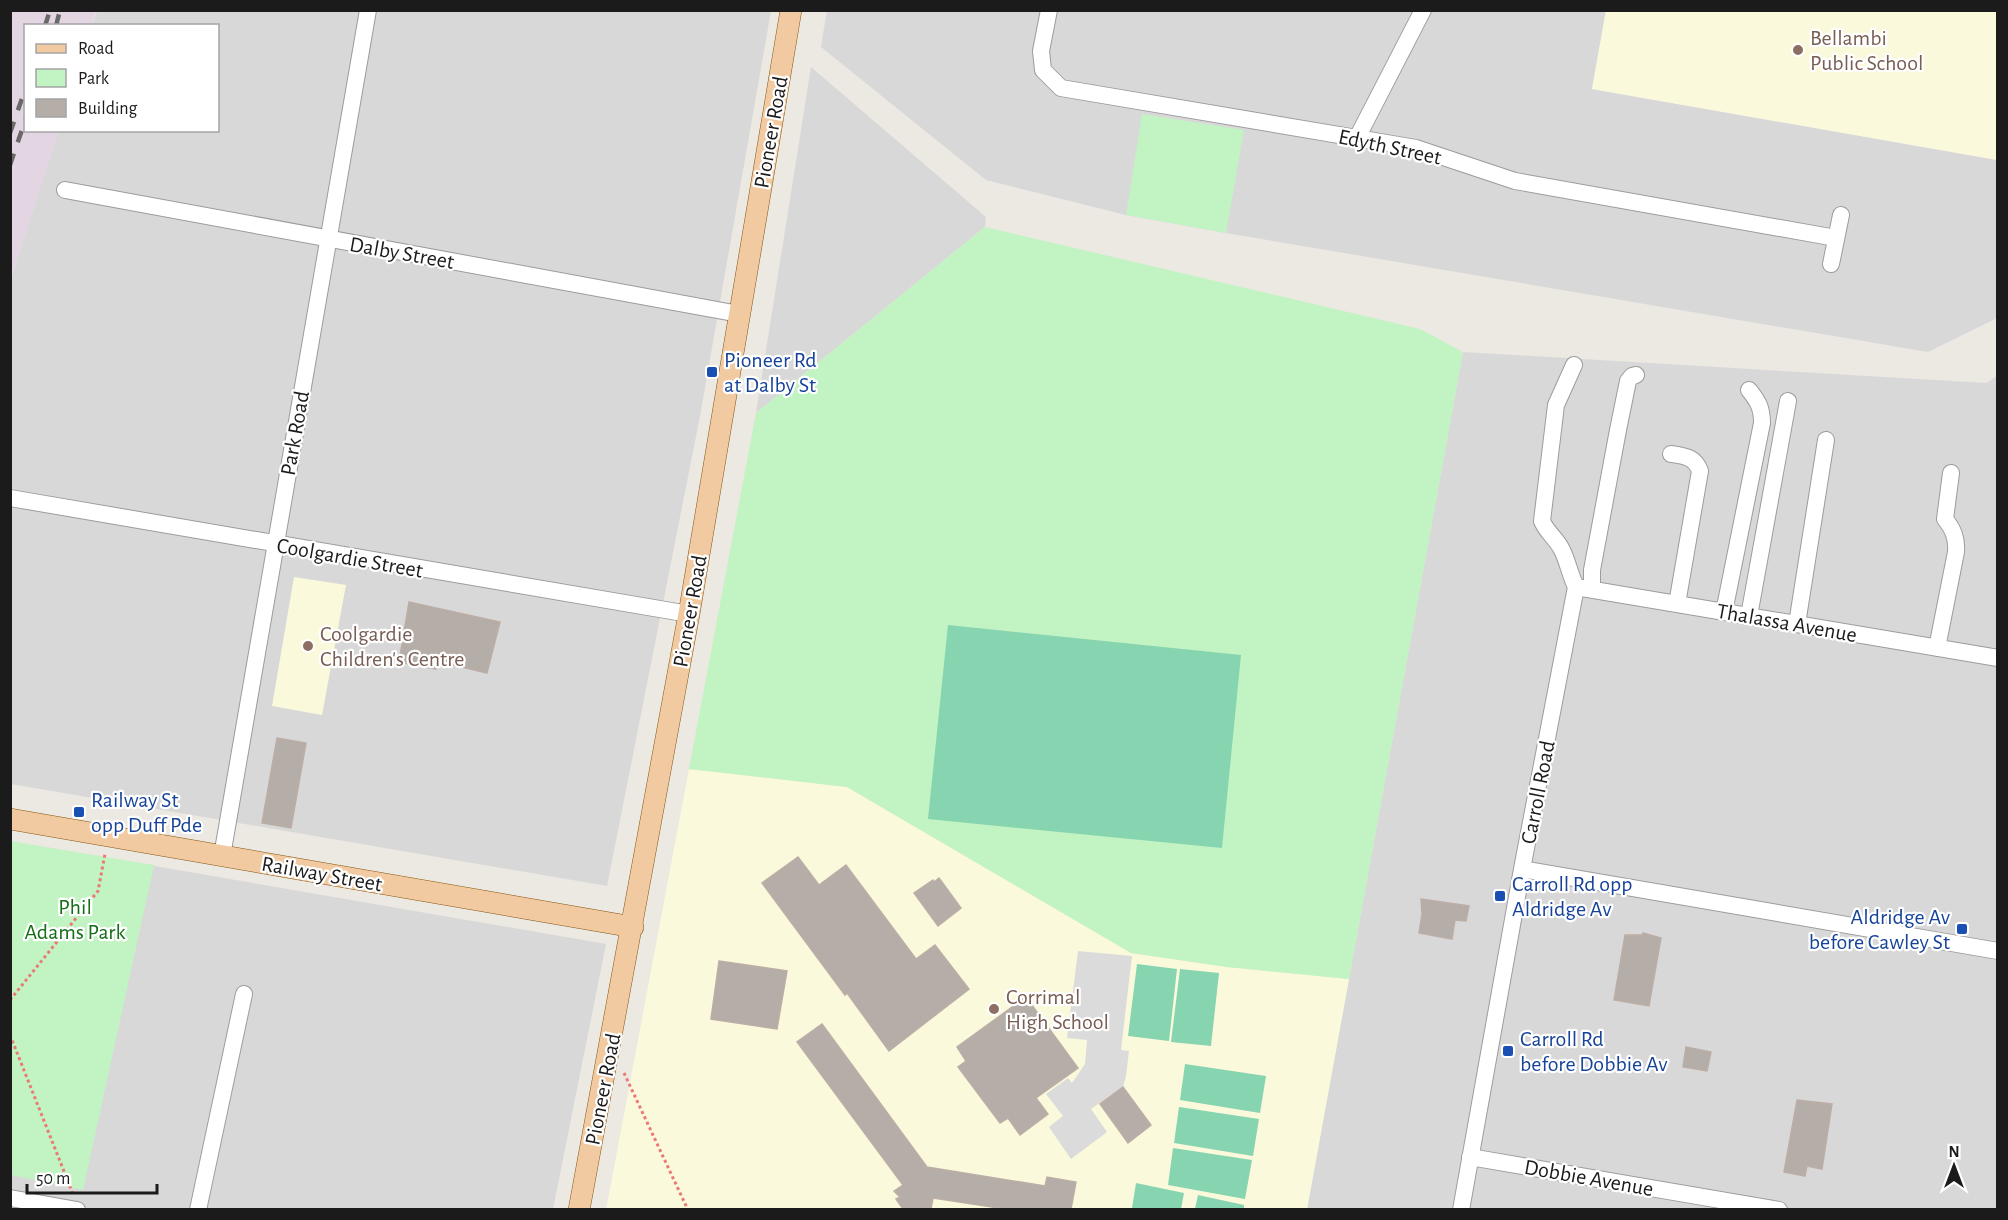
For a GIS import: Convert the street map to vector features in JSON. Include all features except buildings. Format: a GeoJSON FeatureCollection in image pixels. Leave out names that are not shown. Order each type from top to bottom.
{"type":"FeatureCollection","features":[{"type":"Feature","properties":{"kind":"main road","name":"Pioneer Road"},"geometry":{"type":"LineString","coordinates":[[579,1209],[633,927],[689,614],[791,10]]}},
{"type":"Feature","properties":{"kind":"main road","name":"Railway Street"},"geometry":{"type":"LineString","coordinates":[[10,819],[633,927]]}},
{"type":"Feature","properties":{"kind":"street","name":"Park Road"},"geometry":{"type":"LineString","coordinates":[[222,856],[368,10]]}},
{"type":"Feature","properties":{"kind":"street","name":"Edyth Street"},"geometry":{"type":"LineString","coordinates":[[1049,10],[1041,51],[1043,70],[1061,88],[1416,148],[1515,181],[1836,238]]}},
{"type":"Feature","properties":{"kind":"street"},"geometry":{"type":"LineString","coordinates":[[1357,138],[1423,10]]}},
{"type":"Feature","properties":{"kind":"street","name":"Dalby Street"},"geometry":{"type":"LineString","coordinates":[[65,190],[740,314]]}},
{"type":"Feature","properties":{"kind":"street"},"geometry":{"type":"LineString","coordinates":[[1831,264],[1841,215]]}},
{"type":"Feature","properties":{"kind":"street"},"geometry":{"type":"LineString","coordinates":[[1574,365],[1556,405],[1542,521],[1545,529],[1562,549],[1570,575],[1584,588]]}},
{"type":"Feature","properties":{"kind":"street","name":"Carroll Road"},"geometry":{"type":"LineString","coordinates":[[1461,1209],[1522,869],[1584,588],[1592,570],[1628,381],[1636,375]]}},
{"type":"Feature","properties":{"kind":"street"},"geometry":{"type":"LineString","coordinates":[[1724,612],[1762,423],[1762,410],[1759,402],[1749,390]]}},
{"type":"Feature","properties":{"kind":"street"},"geometry":{"type":"LineString","coordinates":[[1749,616],[1788,401]]}},
{"type":"Feature","properties":{"kind":"street"},"geometry":{"type":"LineString","coordinates":[[1797,624],[1826,440]]}},
{"type":"Feature","properties":{"kind":"street"},"geometry":{"type":"LineString","coordinates":[[1671,454],[1693,459],[1700,471],[1677,604]]}},
{"type":"Feature","properties":{"kind":"street"},"geometry":{"type":"LineString","coordinates":[[1937,648],[1957,542],[1945,519],[1951,473]]}},
{"type":"Feature","properties":{"kind":"street","name":"Coolgardie Street"},"geometry":{"type":"LineString","coordinates":[[10,498],[689,614]]}},
{"type":"Feature","properties":{"kind":"street","name":"Thalassa Avenue"},"geometry":{"type":"LineString","coordinates":[[1584,588],[1998,658]]}},
{"type":"Feature","properties":{"kind":"street"},"geometry":{"type":"LineString","coordinates":[[1522,869],[1998,951]]}},
{"type":"Feature","properties":{"kind":"street"},"geometry":{"type":"LineString","coordinates":[[198,1209],[244,994]]}},
{"type":"Feature","properties":{"kind":"street","name":"Dobbie Avenue"},"geometry":{"type":"LineString","coordinates":[[1470,1157],[1779,1209]]}},
{"type":"Feature","properties":{"kind":"street"},"geometry":{"type":"LineString","coordinates":[[10,1198],[76,1205]]}},
{"type":"Feature","properties":{"kind":"path"},"geometry":{"type":"LineString","coordinates":[[10,1000],[98,891],[108,836]]}},
{"type":"Feature","properties":{"kind":"path"},"geometry":{"type":"LineString","coordinates":[[10,1035],[76,1205]]}},
{"type":"Feature","properties":{"kind":"path"},"geometry":{"type":"LineString","coordinates":[[624,1073],[688,1209]]}},
{"type":"Feature","properties":{"kind":"shaded area"},"geometry":{"type":"Polygon","coordinates":[[[11,10],[96,11],[92,24],[24,24],[24,132],[59,132],[11,278],[11,10]]]}},
{"type":"Feature","properties":{"kind":"shaded area"},"geometry":{"type":"Polygon","coordinates":[[[827,10],[1606,11],[1592,89],[1997,160],[1997,318],[1928,352],[1126,215],[986,180],[821,47],[827,10]]]}},
{"type":"Feature","properties":{"kind":"shaded area","name":"Bellambi Public School"},"geometry":{"type":"Polygon","coordinates":[[[1606,10],[1997,11],[1997,160],[1592,89],[1606,10]]]}},
{"type":"Feature","properties":{"kind":"shaded area"},"geometry":{"type":"Polygon","coordinates":[[[97,11],[771,11],[700,416],[607,886],[11,784],[11,279],[58,132],[219,132],[219,24],[92,24],[97,11]]]}},
{"type":"Feature","properties":{"kind":"shaded area"},"geometry":{"type":"Polygon","coordinates":[[[811,67],[986,217],[985,227],[756,413],[811,67]]]}},
{"type":"Feature","properties":{"kind":"shaded area"},"geometry":{"type":"Polygon","coordinates":[[[1463,352],[1986,383],[1997,376],[1997,1209],[1307,1210],[1463,352]]]}},
{"type":"Feature","properties":{"kind":"shaded area","name":"Coolgardie Children's Centre"},"geometry":{"type":"Polygon","coordinates":[[[294,577],[346,585],[322,715],[272,706],[294,577]]]}},
{"type":"Feature","properties":{"kind":"shaded area","name":"Corrimal High School"},"geometry":{"type":"Polygon","coordinates":[[[689,769],[847,787],[1131,953],[1227,967],[1349,979],[1307,1209],[606,1210],[689,769]]]}},
{"type":"Feature","properties":{"kind":"shaded area"},"geometry":{"type":"Polygon","coordinates":[[[10,841],[606,944],[553,1209],[11,1209],[10,841]]]}},
{"type":"Feature","properties":{"kind":"shaded area"},"geometry":{"type":"Polygon","coordinates":[[[1078,951],[1132,956],[1121,1050],[1129,1051],[1123,1087],[1091,1109],[1107,1132],[1071,1159],[1049,1127],[1063,1116],[1046,1094],[1068,1078],[1072,1083],[1085,1064],[1087,1040],[1067,1038],[1078,951]]]}},
{"type":"Feature","properties":{"kind":"green space"},"geometry":{"type":"Polygon","coordinates":[[[1142,114],[1244,130],[1226,233],[1126,215],[1142,114]]]}},
{"type":"Feature","properties":{"kind":"green space"},"geometry":{"type":"Polygon","coordinates":[[[985,227],[1420,329],[1463,352],[1349,979],[1227,967],[1131,953],[847,787],[689,769],[756,413],[985,227]]]}},
{"type":"Feature","properties":{"kind":"green space"},"geometry":{"type":"Polygon","coordinates":[[[948,625],[1241,655],[1222,848],[928,819],[948,625]]]}},
{"type":"Feature","properties":{"kind":"green space","name":"Phil Adams Park"},"geometry":{"type":"Polygon","coordinates":[[[10,841],[154,865],[83,1190],[11,1175],[10,841]]]}},
{"type":"Feature","properties":{"kind":"green space"},"geometry":{"type":"Polygon","coordinates":[[[1137,964],[1177,969],[1169,1041],[1128,1036],[1137,964]]]}},
{"type":"Feature","properties":{"kind":"green space"},"geometry":{"type":"Polygon","coordinates":[[[1180,969],[1219,973],[1211,1046],[1171,1042],[1180,969]]]}},
{"type":"Feature","properties":{"kind":"green space"},"geometry":{"type":"Polygon","coordinates":[[[1185,1064],[1266,1076],[1260,1113],[1180,1100],[1185,1064]]]}},
{"type":"Feature","properties":{"kind":"green space"},"geometry":{"type":"Polygon","coordinates":[[[1179,1107],[1259,1119],[1253,1156],[1174,1143],[1179,1107]]]}},
{"type":"Feature","properties":{"kind":"green space"},"geometry":{"type":"Polygon","coordinates":[[[1173,1148],[1252,1160],[1245,1199],[1168,1185],[1173,1148]]]}},
{"type":"Feature","properties":{"kind":"green space"},"geometry":{"type":"Polygon","coordinates":[[[1136,1183],[1184,1193],[1181,1209],[1132,1208],[1136,1183]]]}},
{"type":"Feature","properties":{"kind":"green space"},"geometry":{"type":"Polygon","coordinates":[[[1198,1195],[1244,1205],[1244,1209],[1195,1209],[1198,1195]]]}},
{"type":"Feature","properties":{"kind":"railway"},"geometry":{"type":"LineString","coordinates":[[46,24],[50,10]]}},
{"type":"Feature","properties":{"kind":"railway"},"geometry":{"type":"LineString","coordinates":[[56,24],[60,10]]}},
{"type":"Feature","properties":{"kind":"railway"},"geometry":{"type":"LineString","coordinates":[[10,133],[24,93]]}},
{"type":"Feature","properties":{"kind":"railway"},"geometry":{"type":"LineString","coordinates":[[10,165],[24,124]]}},
{"type":"Feature","properties":{"kind":"place","name":"Bellambi Public School"},"geometry":{"type":"Point","coordinates":[1798,50]}},
{"type":"Feature","properties":{"kind":"place","name":"Pioneer Rd at Dalby St"},"geometry":{"type":"Point","coordinates":[712,372]}},
{"type":"Feature","properties":{"kind":"place","name":"Coolgardie Children's Centre"},"geometry":{"type":"Point","coordinates":[308,646]}},
{"type":"Feature","properties":{"kind":"place","name":"Railway St opp Duff Pde"},"geometry":{"type":"Point","coordinates":[79,812]}},
{"type":"Feature","properties":{"kind":"place","name":"Carroll Rd opp Aldridge Av"},"geometry":{"type":"Point","coordinates":[1500,896]}},
{"type":"Feature","properties":{"kind":"place","name":"Aldridge Av before Cawley St"},"geometry":{"type":"Point","coordinates":[1962,929]}},
{"type":"Feature","properties":{"kind":"place","name":"Corrimal High School"},"geometry":{"type":"Point","coordinates":[994,1009]}},
{"type":"Feature","properties":{"kind":"place","name":"Carroll Rd before Dobbie Av"},"geometry":{"type":"Point","coordinates":[1508,1051]}}]}
